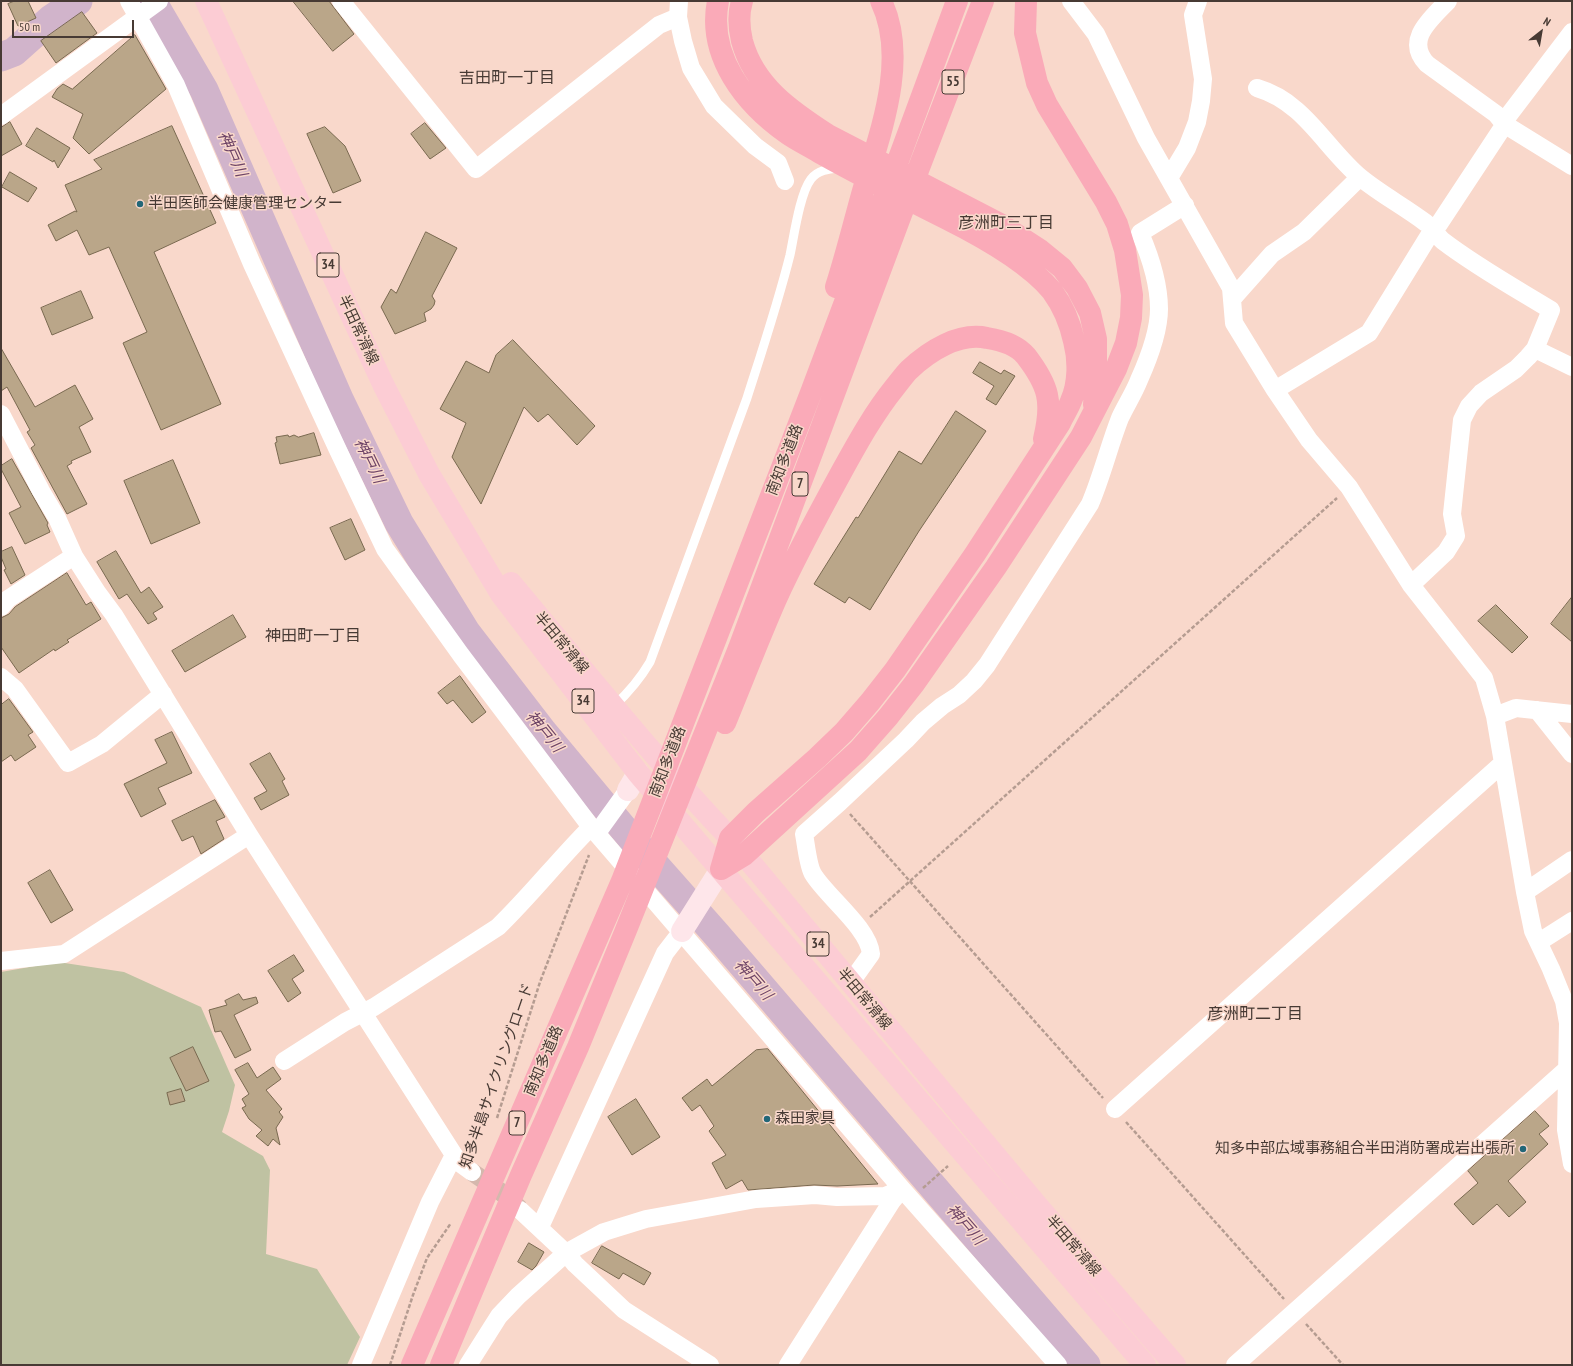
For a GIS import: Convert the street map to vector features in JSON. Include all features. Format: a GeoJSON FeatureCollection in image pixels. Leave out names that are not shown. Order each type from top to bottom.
{"type":"FeatureCollection","features":[{"type":"Feature","properties":{"kind":"highway"},"geometry":{"type":"LineString","coordinates":[[716,877],[730,838],[756,812],[844,732],[895,670],[975,554],[1060,423],[1071,400],[1077,373],[1076,350],[1072,329],[1064,310],[1052,291],[1036,275],[977,234],[846,168],[788,134],[753,103],[738,85],[726,65],[719,46],[716,27],[718,1]]}},
{"type":"Feature","properties":{"kind":"highway"},"geometry":{"type":"LineString","coordinates":[[742,1],[740,9],[740,31],[745,52],[754,71],[768,89],[784,105],[804,120],[828,134],[1000,224],[1040,250],[1062,268],[1077,288],[1090,313],[1096,339],[1096,373],[1093,412]]}},
{"type":"Feature","properties":{"kind":"highway"},"geometry":{"type":"LineString","coordinates":[[812,390],[808,372],[841,270],[879,139],[890,89],[893,60],[891,38],[885,10],[881,1]]}},
{"type":"Feature","properties":{"kind":"highway","name":"55"},"geometry":{"type":"LineString","coordinates":[[902,150],[957,1]]}},
{"type":"Feature","properties":{"kind":"highway","name":"55"},"geometry":{"type":"LineString","coordinates":[[922,162],[983,1]]}},
{"type":"Feature","properties":{"kind":"highway"},"geometry":{"type":"LineString","coordinates":[[716,877],[744,855],[858,751],[888,718],[919,678],[996,567],[1082,437],[1093,412],[1116,369],[1126,343],[1131,318],[1132,295],[1126,250],[1117,224],[1106,202],[1047,105],[1037,82],[1025,33],[1026,1]]}},
{"type":"Feature","properties":{"kind":"highway","name":"南知多道路"},"geometry":{"type":"LineString","coordinates":[[412,1365],[622,881],[812,390],[902,150]]}},
{"type":"Feature","properties":{"kind":"highway","name":"南知多道路"},"geometry":{"type":"LineString","coordinates":[[441,1365],[626,930],[644,902],[701,761],[739,648],[922,162]]}},
{"type":"Feature","properties":{"kind":"highway"},"geometry":{"type":"LineString","coordinates":[[701,761],[805,540],[865,430],[885,400],[908,370],[932,351],[955,341],[978,336],[1001,340],[1024,353],[1038,372],[1048,395],[1049,420],[1042,450]]}},
{"type":"Feature","properties":{"kind":"main road","name":"半田常滑線"},"geometry":{"type":"LineString","coordinates":[[206,1],[383,384],[429,474],[501,594],[633,781],[1146,1365]]}},
{"type":"Feature","properties":{"kind":"main road","name":"半田常滑線"},"geometry":{"type":"LineString","coordinates":[[459,523],[703,810],[730,838],[1036,1204],[1175,1365]]}},
{"type":"Feature","properties":{"kind":"street"},"geometry":{"type":"LineString","coordinates":[[129,1],[139,16],[176,85],[252,264],[336,448],[385,549],[461,655],[597,829],[682,931],[906,1193],[1058,1365]]}},
{"type":"Feature","properties":{"kind":"street"},"geometry":{"type":"LineString","coordinates":[[1,116],[159,1]]}},
{"type":"Feature","properties":{"kind":"street"},"geometry":{"type":"LineString","coordinates":[[341,1],[476,169],[679,9]]}},
{"type":"Feature","properties":{"kind":"street"},"geometry":{"type":"LineString","coordinates":[[1071,1],[1096,34],[1146,138],[1231,288],[1234,323],[1275,390],[1309,440],[1349,487],[1411,585],[1484,678],[1495,716],[1533,931],[1564,1001],[1568,1023],[1565,1092],[1566,1130],[1572,1159]]}},
{"type":"Feature","properties":{"kind":"street"},"geometry":{"type":"LineString","coordinates":[[1169,178],[1187,148],[1197,122],[1201,101],[1203,79],[1193,15],[1198,1]]}},
{"type":"Feature","properties":{"kind":"street"},"geometry":{"type":"LineString","coordinates":[[1448,1],[1430,20],[1420,34],[1418,50],[1421,57],[1427,64],[1496,114],[1504,124],[1572,166]]}},
{"type":"Feature","properties":{"kind":"street"},"geometry":{"type":"LineString","coordinates":[[679,9],[683,41],[691,68],[714,106],[755,146],[778,163],[785,181]]}},
{"type":"Feature","properties":{"kind":"street"},"geometry":{"type":"LineString","coordinates":[[1275,390],[1369,333],[1508,116],[1572,32]]}},
{"type":"Feature","properties":{"kind":"street"},"geometry":{"type":"LineString","coordinates":[[1257,88],[1268,91],[1283,99],[1301,113],[1339,156],[1360,177],[1428,224],[1442,240],[1484,269],[1551,310],[1535,349],[1516,370],[1481,393],[1470,406],[1462,420],[1452,514],[1456,536],[1446,552],[1411,585]]}},
{"type":"Feature","properties":{"kind":"street"},"geometry":{"type":"LineString","coordinates":[[1233,298],[1272,254],[1304,232],[1360,177]]}},
{"type":"Feature","properties":{"kind":"street"},"geometry":{"type":"LineString","coordinates":[[850,982],[871,954],[870,946],[858,928],[812,873],[804,834],[906,740],[923,722],[942,706],[959,695],[974,681],[987,665],[1090,504],[1098,485],[1120,419],[1139,382],[1154,341],[1159,310],[1149,254],[1140,233],[1185,205]]}},
{"type":"Feature","properties":{"kind":"street"},"geometry":{"type":"LineString","coordinates":[[1535,349],[1572,367]]}},
{"type":"Feature","properties":{"kind":"street"},"geometry":{"type":"LineString","coordinates":[[1,414],[41,491],[57,518],[74,556],[114,615],[249,835],[454,1155],[461,1164],[472,1172]]}},
{"type":"Feature","properties":{"kind":"street"},"geometry":{"type":"LineString","coordinates":[[1,607],[8,600],[74,556]]}},
{"type":"Feature","properties":{"kind":"street"},"geometry":{"type":"LineString","coordinates":[[4,686],[19,695],[68,763],[102,744],[163,694]]}},
{"type":"Feature","properties":{"kind":"street"},"geometry":{"type":"LineString","coordinates":[[1495,716],[1516,708],[1572,714]]}},
{"type":"Feature","properties":{"kind":"street"},"geometry":{"type":"LineString","coordinates":[[1537,710],[1572,754]]}},
{"type":"Feature","properties":{"kind":"street"},"geometry":{"type":"LineString","coordinates":[[1115,1109],[1503,763]]}},
{"type":"Feature","properties":{"kind":"street"},"geometry":{"type":"LineString","coordinates":[[284,1061],[345,1022],[364,1013],[498,927],[574,844],[597,829],[633,781]]}},
{"type":"Feature","properties":{"kind":"street"},"geometry":{"type":"LineString","coordinates":[[1,961],[64,954],[249,835]]}},
{"type":"Feature","properties":{"kind":"street"},"geometry":{"type":"LineString","coordinates":[[1525,892],[1572,860]]}},
{"type":"Feature","properties":{"kind":"street"},"geometry":{"type":"LineString","coordinates":[[540,1227],[665,953],[682,931],[716,877]]}},
{"type":"Feature","properties":{"kind":"street"},"geometry":{"type":"LineString","coordinates":[[1538,942],[1572,921]]}},
{"type":"Feature","properties":{"kind":"street"},"geometry":{"type":"LineString","coordinates":[[1235,1365],[1567,1069]]}},
{"type":"Feature","properties":{"kind":"street"},"geometry":{"type":"LineString","coordinates":[[361,1365],[430,1202],[454,1155]]}},
{"type":"Feature","properties":{"kind":"street"},"geometry":{"type":"LineString","coordinates":[[468,1365],[500,1316],[518,1296],[566,1254],[604,1232],[646,1219],[756,1198],[886,1196],[906,1193]]}},
{"type":"Feature","properties":{"kind":"street"},"geometry":{"type":"LineString","coordinates":[[788,1365],[892,1201],[906,1193]]}},
{"type":"Feature","properties":{"kind":"street"},"geometry":{"type":"LineString","coordinates":[[520,1210],[540,1227],[575,1264],[624,1310],[710,1365]]}},
{"type":"Feature","properties":{"kind":"lane"},"geometry":{"type":"LineString","coordinates":[[614,706],[628,693],[643,675],[653,655],[747,398],[790,256],[805,189],[812,178],[825,170],[846,168]]}},
{"type":"Feature","properties":{"kind":"path"},"geometry":{"type":"LineString","coordinates":[[858,928],[1349,487]]}},
{"type":"Feature","properties":{"kind":"path"},"geometry":{"type":"LineString","coordinates":[[840,802],[1342,1365]]}},
{"type":"Feature","properties":{"kind":"path","name":"知多半島サイクリングロード"},"geometry":{"type":"LineString","coordinates":[[495,1124],[540,982],[597,829]]}},
{"type":"Feature","properties":{"kind":"path"},"geometry":{"type":"LineString","coordinates":[[906,1193],[948,1166]]}},
{"type":"Feature","properties":{"kind":"path"},"geometry":{"type":"LineString","coordinates":[[390,1365],[412,1296],[427,1258],[453,1222]]}},
{"type":"Feature","properties":{"kind":"green space"},"geometry":{"type":"Polygon","coordinates":[[[58,962],[124,972],[201,1007],[235,1085],[222,1132],[263,1156],[270,1170],[266,1254],[317,1269],[360,1337],[347,1365],[1,1365],[1,972],[58,962]]]}},
{"type":"Feature","properties":{"kind":"building"},"geometry":{"type":"Polygon","coordinates":[[[15,1],[28,1],[36,18],[18,26],[8,4],[15,1]]]}},
{"type":"Feature","properties":{"kind":"building"},"geometry":{"type":"Polygon","coordinates":[[[293,1],[329,1],[354,34],[333,51],[293,1]]]}},
{"type":"Feature","properties":{"kind":"building"},"geometry":{"type":"Polygon","coordinates":[[[82,12],[97,33],[56,63],[41,41],[82,12]]]}},
{"type":"Feature","properties":{"kind":"building"},"geometry":{"type":"Polygon","coordinates":[[[135,35],[166,89],[89,154],[73,138],[83,114],[52,97],[57,89],[63,84],[72,89],[135,35]]]}},
{"type":"Feature","properties":{"kind":"building"},"geometry":{"type":"Polygon","coordinates":[[[10,122],[22,144],[1,156],[1,128],[10,122]]]}},
{"type":"Feature","properties":{"kind":"building"},"geometry":{"type":"Polygon","coordinates":[[[425,123],[446,148],[430,159],[411,134],[425,123]]]}},
{"type":"Feature","properties":{"kind":"building"},"geometry":{"type":"Polygon","coordinates":[[[172,126],[216,223],[154,252],[221,404],[161,430],[123,343],[147,332],[109,247],[89,255],[77,230],[56,241],[48,225],[75,211],[77,212],[65,185],[102,169],[94,160],[172,126]]]}},
{"type":"Feature","properties":{"kind":"building"},"geometry":{"type":"Polygon","coordinates":[[[325,127],[345,146],[361,181],[333,193],[307,134],[325,127]]]}},
{"type":"Feature","properties":{"kind":"building"},"geometry":{"type":"Polygon","coordinates":[[[37,128],[70,148],[58,168],[54,160],[53,162],[26,146],[37,128]]]}},
{"type":"Feature","properties":{"kind":"building"},"geometry":{"type":"Polygon","coordinates":[[[10,172],[37,188],[28,202],[2,187],[10,172]]]}},
{"type":"Feature","properties":{"kind":"building"},"geometry":{"type":"Polygon","coordinates":[[[426,232],[457,248],[432,296],[435,301],[434,305],[431,309],[424,313],[426,321],[395,334],[381,307],[391,289],[396,293],[426,232]]]}},
{"type":"Feature","properties":{"kind":"building"},"geometry":{"type":"Polygon","coordinates":[[[81,291],[93,318],[52,335],[41,308],[81,291]]]}},
{"type":"Feature","properties":{"kind":"building"},"geometry":{"type":"Polygon","coordinates":[[[513,340],[595,426],[577,445],[548,414],[538,422],[524,407],[481,504],[452,457],[466,423],[440,409],[466,361],[489,373],[496,355],[513,340]]]}},
{"type":"Feature","properties":{"kind":"building"},"geometry":{"type":"Polygon","coordinates":[[[1,348],[35,407],[75,385],[93,419],[79,427],[91,452],[71,461],[72,463],[67,466],[87,504],[67,514],[31,448],[35,445],[27,432],[30,430],[7,387],[1,391],[1,348]]]}},
{"type":"Feature","properties":{"kind":"building"},"geometry":{"type":"Polygon","coordinates":[[[980,362],[1001,374],[1004,370],[1015,376],[996,405],[986,399],[994,386],[973,373],[980,362]]]}},
{"type":"Feature","properties":{"kind":"building"},"geometry":{"type":"Polygon","coordinates":[[[956,411],[986,431],[919,531],[870,610],[849,597],[845,603],[814,584],[856,517],[858,518],[899,451],[921,464],[956,411]]]}},
{"type":"Feature","properties":{"kind":"building"},"geometry":{"type":"Polygon","coordinates":[[[314,433],[321,455],[280,464],[275,443],[277,442],[276,437],[288,435],[289,437],[294,435],[298,437],[314,433]]]}},
{"type":"Feature","properties":{"kind":"building"},"geometry":{"type":"Polygon","coordinates":[[[12,459],[48,523],[47,525],[50,532],[25,544],[9,513],[21,507],[1,469],[1,466],[12,459]]]}},
{"type":"Feature","properties":{"kind":"building"},"geometry":{"type":"Polygon","coordinates":[[[173,460],[200,523],[151,544],[124,481],[173,460]]]}},
{"type":"Feature","properties":{"kind":"building"},"geometry":{"type":"Polygon","coordinates":[[[351,519],[365,550],[345,560],[330,528],[351,519]]]}},
{"type":"Feature","properties":{"kind":"building"},"geometry":{"type":"Polygon","coordinates":[[[12,547],[25,575],[11,584],[4,570],[6,569],[1,557],[1,552],[12,547]]]}},
{"type":"Feature","properties":{"kind":"building"},"geometry":{"type":"Polygon","coordinates":[[[116,551],[141,593],[149,587],[163,607],[153,613],[157,619],[148,624],[127,594],[119,599],[97,562],[116,551]]]}},
{"type":"Feature","properties":{"kind":"building"},"geometry":{"type":"Polygon","coordinates":[[[67,573],[86,605],[91,602],[101,619],[67,640],[69,642],[55,651],[54,649],[19,673],[1,647],[1,618],[9,614],[15,607],[67,573]]]}},
{"type":"Feature","properties":{"kind":"building"},"geometry":{"type":"Polygon","coordinates":[[[1572,597],[1572,642],[1551,624],[1572,597]]]}},
{"type":"Feature","properties":{"kind":"building"},"geometry":{"type":"Polygon","coordinates":[[[1496,605],[1528,637],[1512,653],[1478,621],[1496,605]]]}},
{"type":"Feature","properties":{"kind":"building"},"geometry":{"type":"Polygon","coordinates":[[[233,615],[246,637],[185,672],[172,651],[233,615]]]}},
{"type":"Feature","properties":{"kind":"building"},"geometry":{"type":"Polygon","coordinates":[[[460,676],[486,712],[472,723],[453,700],[447,704],[438,693],[460,676]]]}},
{"type":"Feature","properties":{"kind":"building"},"geometry":{"type":"Polygon","coordinates":[[[9,699],[33,732],[28,735],[36,747],[15,761],[11,755],[1,762],[1,705],[9,699]]]}},
{"type":"Feature","properties":{"kind":"building"},"geometry":{"type":"Polygon","coordinates":[[[172,732],[192,773],[158,788],[166,804],[141,817],[124,784],[167,763],[155,740],[172,732]]]}},
{"type":"Feature","properties":{"kind":"building"},"geometry":{"type":"Polygon","coordinates":[[[270,753],[285,779],[282,781],[289,795],[261,810],[254,798],[267,791],[250,764],[270,753]]]}},
{"type":"Feature","properties":{"kind":"building"},"geometry":{"type":"Polygon","coordinates":[[[215,800],[225,817],[216,821],[224,839],[201,854],[193,836],[182,841],[172,821],[215,800]]]}},
{"type":"Feature","properties":{"kind":"building"},"geometry":{"type":"Polygon","coordinates":[[[50,870],[73,910],[51,923],[28,883],[50,870]]]}},
{"type":"Feature","properties":{"kind":"building"},"geometry":{"type":"Polygon","coordinates":[[[294,955],[304,971],[292,979],[301,993],[288,1002],[268,971],[294,955]]]}},
{"type":"Feature","properties":{"kind":"building"},"geometry":{"type":"Polygon","coordinates":[[[239,994],[243,1000],[256,997],[258,1003],[234,1015],[251,1050],[235,1058],[221,1031],[215,1032],[209,1010],[227,1005],[225,1001],[239,994]]]}},
{"type":"Feature","properties":{"kind":"building"},"geometry":{"type":"Polygon","coordinates":[[[193,1047],[209,1081],[186,1091],[170,1058],[193,1047]]]}},
{"type":"Feature","properties":{"kind":"building","name":"森田家具"},"geometry":{"type":"Polygon","coordinates":[[[768,1049],[878,1184],[837,1186],[814,1185],[748,1190],[742,1180],[726,1189],[712,1163],[726,1155],[709,1131],[714,1126],[700,1105],[692,1111],[682,1098],[707,1079],[712,1086],[756,1050],[768,1049]]]}},
{"type":"Feature","properties":{"kind":"building"},"geometry":{"type":"Polygon","coordinates":[[[248,1063],[257,1078],[273,1067],[281,1079],[266,1090],[282,1109],[279,1112],[283,1117],[276,1128],[280,1145],[273,1139],[268,1146],[256,1136],[262,1130],[249,1119],[242,1108],[246,1106],[242,1099],[249,1094],[235,1070],[248,1063]]]}},
{"type":"Feature","properties":{"kind":"building"},"geometry":{"type":"Polygon","coordinates":[[[181,1089],[185,1101],[170,1105],[167,1093],[181,1089]]]}},
{"type":"Feature","properties":{"kind":"building"},"geometry":{"type":"Polygon","coordinates":[[[636,1099],[660,1137],[632,1155],[608,1117],[636,1099]]]}},
{"type":"Feature","properties":{"kind":"building"},"geometry":{"type":"Polygon","coordinates":[[[1535,1111],[1549,1126],[1539,1134],[1548,1144],[1508,1181],[1526,1202],[1509,1217],[1497,1204],[1473,1225],[1454,1204],[1478,1183],[1468,1171],[1535,1111]]]}},
{"type":"Feature","properties":{"kind":"building"},"geometry":{"type":"Polygon","coordinates":[[[529,1243],[544,1252],[532,1270],[518,1262],[529,1243]]]}},
{"type":"Feature","properties":{"kind":"building"},"geometry":{"type":"Polygon","coordinates":[[[602,1246],[651,1273],[644,1285],[623,1273],[619,1279],[592,1263],[602,1246]]]}},
{"type":"Feature","properties":{"kind":"waterway"},"geometry":{"type":"LineString","coordinates":[[1,57],[14,52],[51,19],[78,1]]}},
{"type":"Feature","properties":{"kind":"waterway","name":"神戸川"},"geometry":{"type":"LineString","coordinates":[[152,1],[204,90],[339,399],[399,523],[466,632],[543,732],[632,839],[717,935],[1086,1365]]}},
{"type":"Feature","properties":{"kind":"tunnel"},"geometry":{"type":"LineString","coordinates":[[472,1172],[501,1192],[520,1209]]}},
{"type":"Feature","properties":{"kind":"place","name":"半田医師会健康管理センター"},"geometry":{"type":"Point","coordinates":[140,204]}},
{"type":"Feature","properties":{"kind":"place","name":"森田家具"},"geometry":{"type":"Point","coordinates":[767,1119]}},
{"type":"Feature","properties":{"kind":"place","name":"知多中部広域事務組合半田消防署成岩出張所"},"geometry":{"type":"Point","coordinates":[1523,1149]}},
{"type":"Feature","properties":{"kind":"district","name":"吉田町一丁目"},"geometry":{"type":"Point","coordinates":[507,78]}},
{"type":"Feature","properties":{"kind":"district","name":"彦洲町三丁目"},"geometry":{"type":"Point","coordinates":[1006,223]}},
{"type":"Feature","properties":{"kind":"district","name":"神田町一丁目"},"geometry":{"type":"Point","coordinates":[313,636]}},
{"type":"Feature","properties":{"kind":"district","name":"彦洲町二丁目"},"geometry":{"type":"Point","coordinates":[1255,1014]}}]}
